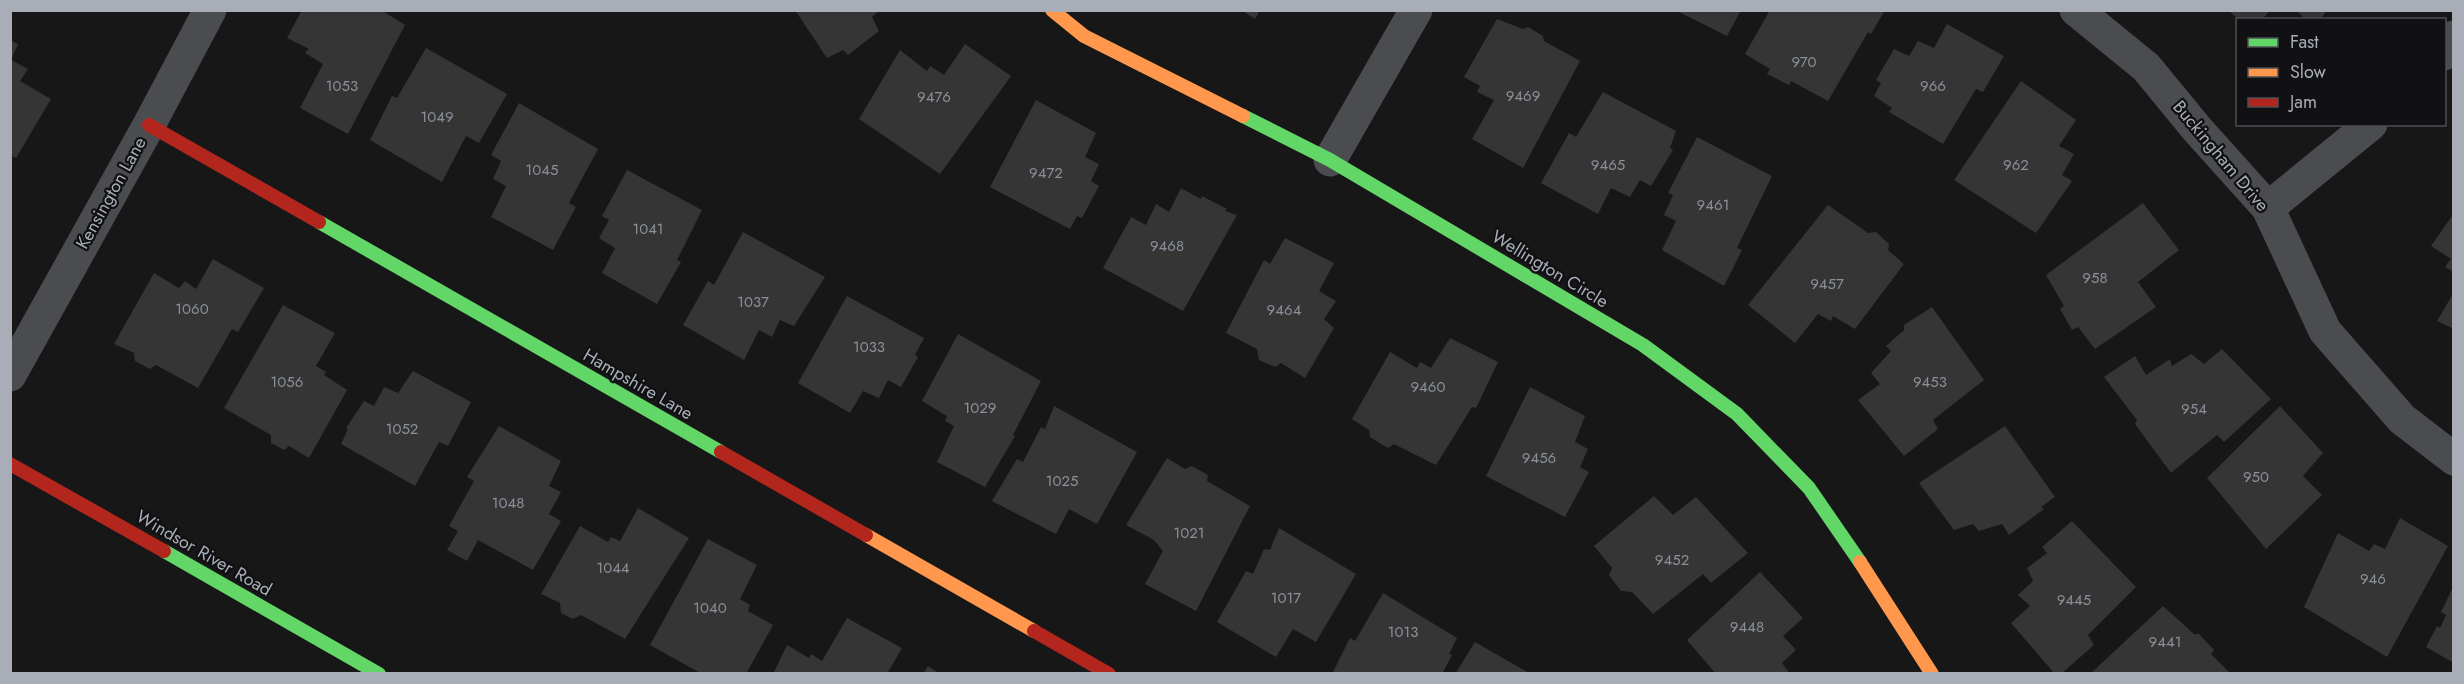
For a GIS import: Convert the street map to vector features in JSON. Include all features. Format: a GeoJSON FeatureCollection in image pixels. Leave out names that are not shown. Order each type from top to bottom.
{"type":"FeatureCollection","features":[{"type":"Feature","properties":{"kind":"street","name":"Kensington Lane"},"geometry":{"type":"LineString","coordinates":[[10,375],[210,10]]}},
{"type":"Feature","properties":{"kind":"street","name":"Wellington Circle"},"geometry":{"type":"LineString","coordinates":[[1053,10],[1084,36],[1329,160],[1643,345],[1737,414],[1809,488],[1879,590],[1932,674]]}},
{"type":"Feature","properties":{"kind":"street"},"geometry":{"type":"LineString","coordinates":[[1329,160],[1416,10]]}},
{"type":"Feature","properties":{"kind":"street","name":"Buckingham Drive"},"geometry":{"type":"LineString","coordinates":[[2076,10],[2146,67],[2268,208],[2325,331],[2402,419],[2454,459]]}},
{"type":"Feature","properties":{"kind":"street"},"geometry":{"type":"LineString","coordinates":[[2446,52],[2454,37]]}},
{"type":"Feature","properties":{"kind":"street","name":"Hampshire Lane"},"geometry":{"type":"LineString","coordinates":[[149,125],[1109,674]]}},
{"type":"Feature","properties":{"kind":"street"},"geometry":{"type":"LineString","coordinates":[[2268,208],[2369,126]]}},
{"type":"Feature","properties":{"kind":"street","name":"Windsor River Road"},"geometry":{"type":"LineString","coordinates":[[10,464],[379,674]]}},
{"type":"Feature","properties":{"kind":"building"},"geometry":{"type":"Polygon","coordinates":[[[302,10],[381,10],[405,25],[348,134],[300,108],[323,64],[305,53],[309,49],[287,38],[302,10]]]}},
{"type":"Feature","properties":{"kind":"building"},"geometry":{"type":"Polygon","coordinates":[[[795,10],[880,10],[872,17],[879,31],[848,55],[843,50],[827,58],[795,10]]]}},
{"type":"Feature","properties":{"kind":"building"},"geometry":{"type":"Polygon","coordinates":[[[1241,10],[1260,10],[1255,19],[1241,10]]]}},
{"type":"Feature","properties":{"kind":"building"},"geometry":{"type":"Polygon","coordinates":[[[1675,10],[1741,10],[1727,36],[1675,10]]]}},
{"type":"Feature","properties":{"kind":"building"},"geometry":{"type":"Polygon","coordinates":[[[1770,10],[1885,10],[1871,34],[1868,32],[1828,101],[1791,81],[1789,85],[1767,74],[1770,69],[1745,54],[1770,10]]]}},
{"type":"Feature","properties":{"kind":"building"},"geometry":{"type":"Polygon","coordinates":[[[2228,10],[2270,10],[2264,18],[2237,18],[2228,10]]]}},
{"type":"Feature","properties":{"kind":"building"},"geometry":{"type":"Polygon","coordinates":[[[2296,10],[2327,10],[2321,18],[2304,18],[2296,10]]]}},
{"type":"Feature","properties":{"kind":"building"},"geometry":{"type":"Polygon","coordinates":[[[1497,19],[1523,29],[1528,27],[1543,36],[1544,41],[1580,61],[1523,168],[1472,139],[1494,100],[1477,92],[1480,86],[1464,77],[1497,19]]]}},
{"type":"Feature","properties":{"kind":"building"},"geometry":{"type":"Polygon","coordinates":[[[1947,24],[2004,56],[1983,92],[1976,89],[1943,144],[1889,112],[1892,108],[1874,96],[1881,83],[1876,80],[1894,49],[1909,56],[1918,41],[1934,48],[1947,24]]]}},
{"type":"Feature","properties":{"kind":"building"},"geometry":{"type":"Polygon","coordinates":[[[10,40],[18,44],[11,60],[28,69],[20,81],[51,99],[16,158],[10,155],[10,40]]]}},
{"type":"Feature","properties":{"kind":"building"},"geometry":{"type":"Polygon","coordinates":[[[965,44],[1011,76],[940,174],[859,119],[900,50],[927,71],[930,66],[944,75],[965,44]]]}},
{"type":"Feature","properties":{"kind":"building"},"geometry":{"type":"Polygon","coordinates":[[[426,48],[507,94],[479,143],[466,136],[442,182],[370,140],[392,96],[397,98],[426,48]]]}},
{"type":"Feature","properties":{"kind":"building"},"geometry":{"type":"Polygon","coordinates":[[[2021,81],[2076,120],[2059,146],[2074,154],[2062,175],[2072,181],[2036,233],[1954,180],[2021,81]]]}},
{"type":"Feature","properties":{"kind":"building"},"geometry":{"type":"Polygon","coordinates":[[[1603,92],[1676,131],[1670,148],[1673,150],[1651,186],[1640,180],[1630,197],[1611,188],[1598,214],[1541,183],[1569,133],[1576,137],[1603,92]]]}},
{"type":"Feature","properties":{"kind":"building"},"geometry":{"type":"Polygon","coordinates":[[[1036,100],[1096,133],[1085,157],[1099,164],[1091,181],[1099,186],[1082,218],[1077,216],[1070,229],[990,187],[1036,100]]]}},
{"type":"Feature","properties":{"kind":"building"},"geometry":{"type":"Polygon","coordinates":[[[519,103],[598,149],[569,203],[576,207],[553,250],[491,217],[506,186],[493,179],[501,161],[491,155],[519,103]]]}},
{"type":"Feature","properties":{"kind":"building"},"geometry":{"type":"Polygon","coordinates":[[[1697,137],[1772,176],[1737,248],[1742,250],[1724,286],[1662,250],[1676,221],[1664,215],[1673,195],[1668,193],[1697,137]]]}},
{"type":"Feature","properties":{"kind":"building"},"geometry":{"type":"Polygon","coordinates":[[[627,170],[702,210],[677,260],[681,262],[657,304],[602,273],[615,248],[599,238],[609,220],[602,216],[627,170]]]}},
{"type":"Feature","properties":{"kind":"building"},"geometry":{"type":"Polygon","coordinates":[[[1181,188],[1201,199],[1202,196],[1227,209],[1225,211],[1237,215],[1183,311],[1103,268],[1131,217],[1146,225],[1156,204],[1169,212],[1181,188]]]}},
{"type":"Feature","properties":{"kind":"building"},"geometry":{"type":"Polygon","coordinates":[[[2143,203],[2179,250],[2138,282],[2156,307],[2095,349],[2078,327],[2072,330],[2060,309],[2064,306],[2046,275],[2143,203]]]}},
{"type":"Feature","properties":{"kind":"building"},"geometry":{"type":"Polygon","coordinates":[[[1828,205],[1868,233],[1876,232],[1889,244],[1888,250],[1904,264],[1855,329],[1833,316],[1831,321],[1818,314],[1795,343],[1748,305],[1828,205]]]}},
{"type":"Feature","properties":{"kind":"building"},"geometry":{"type":"Polygon","coordinates":[[[2454,213],[2454,272],[2445,267],[2451,259],[2431,246],[2454,213]]]}},
{"type":"Feature","properties":{"kind":"building"},"geometry":{"type":"Polygon","coordinates":[[[743,232],[825,277],[794,326],[780,320],[772,337],[759,330],[744,360],[683,325],[708,281],[714,285],[743,232]]]}},
{"type":"Feature","properties":{"kind":"building"},"geometry":{"type":"Polygon","coordinates":[[[1285,238],[1334,263],[1319,291],[1336,301],[1324,319],[1334,328],[1305,378],[1281,363],[1275,367],[1259,360],[1257,349],[1226,333],[1264,260],[1270,264],[1285,238]]]}},
{"type":"Feature","properties":{"kind":"building"},"geometry":{"type":"Polygon","coordinates":[[[213,259],[264,288],[238,332],[232,329],[198,388],[156,365],[150,369],[135,361],[134,353],[114,344],[154,273],[179,288],[185,281],[196,289],[213,259]]]}},
{"type":"Feature","properties":{"kind":"building"},"geometry":{"type":"Polygon","coordinates":[[[2454,292],[2454,329],[2437,321],[2454,292]]]}},
{"type":"Feature","properties":{"kind":"building"},"geometry":{"type":"Polygon","coordinates":[[[847,296],[924,338],[915,355],[918,357],[901,387],[888,380],[879,398],[863,391],[850,413],[798,383],[847,296]]]}},
{"type":"Feature","properties":{"kind":"building"},"geometry":{"type":"Polygon","coordinates":[[[283,305],[335,333],[316,366],[326,372],[324,375],[347,390],[309,458],[289,446],[284,450],[271,443],[271,435],[224,408],[283,305]]]}},
{"type":"Feature","properties":{"kind":"building"},"geometry":{"type":"Polygon","coordinates":[[[1932,307],[1984,380],[1933,420],[1938,429],[1904,456],[1858,400],[1880,384],[1871,373],[1891,351],[1886,346],[1904,330],[1904,325],[1932,307]]]}},
{"type":"Feature","properties":{"kind":"building"},"geometry":{"type":"Polygon","coordinates":[[[958,334],[1041,381],[1013,435],[1015,436],[985,487],[937,462],[954,426],[945,421],[947,416],[922,401],[958,334]]]}},
{"type":"Feature","properties":{"kind":"building"},"geometry":{"type":"Polygon","coordinates":[[[1450,338],[1498,362],[1476,408],[1472,407],[1436,465],[1394,444],[1388,448],[1370,437],[1369,430],[1352,419],[1390,352],[1417,368],[1420,362],[1431,368],[1450,338]]]}},
{"type":"Feature","properties":{"kind":"building"},"geometry":{"type":"Polygon","coordinates":[[[2222,349],[2271,399],[2224,442],[2217,435],[2171,473],[2135,424],[2137,420],[2104,377],[2135,356],[2146,375],[2170,359],[2172,366],[2191,354],[2204,364],[2222,349]]]}},
{"type":"Feature","properties":{"kind":"building"},"geometry":{"type":"Polygon","coordinates":[[[413,371],[471,402],[448,446],[439,442],[415,486],[341,444],[348,429],[346,428],[364,401],[374,406],[384,387],[398,393],[413,371]]]}},
{"type":"Feature","properties":{"kind":"building"},"geometry":{"type":"Polygon","coordinates":[[[1530,387],[1585,416],[1575,442],[1588,449],[1580,467],[1589,472],[1565,517],[1486,476],[1530,387]]]}},
{"type":"Feature","properties":{"kind":"building"},"geometry":{"type":"Polygon","coordinates":[[[1054,406],[1137,452],[1097,524],[1069,509],[1056,534],[992,501],[1017,459],[1023,462],[1041,427],[1045,429],[1054,406]]]}},
{"type":"Feature","properties":{"kind":"building"},"geometry":{"type":"Polygon","coordinates":[[[2280,406],[2323,453],[2303,476],[2322,495],[2266,549],[2207,478],[2280,406]]]}},
{"type":"Feature","properties":{"kind":"building"},"geometry":{"type":"Polygon","coordinates":[[[499,426],[561,461],[549,486],[561,492],[549,514],[561,521],[533,570],[478,540],[467,561],[447,550],[458,531],[449,526],[474,481],[467,477],[499,426]]]}},
{"type":"Feature","properties":{"kind":"building"},"geometry":{"type":"Polygon","coordinates":[[[2005,426],[2055,497],[2041,507],[2044,509],[2009,535],[2002,524],[1979,531],[1973,524],[1954,530],[1919,483],[2005,426]]]}},
{"type":"Feature","properties":{"kind":"building"},"geometry":{"type":"Polygon","coordinates":[[[1167,458],[1185,469],[1192,466],[1208,475],[1207,481],[1250,506],[1196,611],[1145,584],[1163,551],[1154,540],[1126,525],[1167,458]]]}},
{"type":"Feature","properties":{"kind":"building"},"geometry":{"type":"Polygon","coordinates":[[[1654,496],[1673,515],[1696,497],[1748,553],[1711,583],[1703,574],[1653,614],[1632,592],[1621,591],[1609,575],[1612,568],[1594,546],[1654,496]]]}},
{"type":"Feature","properties":{"kind":"building"},"geometry":{"type":"Polygon","coordinates":[[[638,508],[689,538],[625,639],[581,615],[573,619],[561,613],[560,603],[541,594],[580,526],[608,542],[611,537],[620,541],[638,508]]]}},
{"type":"Feature","properties":{"kind":"building"},"geometry":{"type":"Polygon","coordinates":[[[2400,518],[2448,546],[2387,657],[2304,607],[2338,533],[2369,551],[2374,544],[2385,549],[2400,518]]]}},
{"type":"Feature","properties":{"kind":"building"},"geometry":{"type":"Polygon","coordinates":[[[2072,521],[2136,587],[2088,635],[2094,645],[2061,674],[2055,674],[2011,623],[2030,606],[2018,595],[2033,581],[2027,568],[2047,553],[2042,547],[2072,521]]]}},
{"type":"Feature","properties":{"kind":"building"},"geometry":{"type":"Polygon","coordinates":[[[1279,528],[1356,574],[1316,642],[1293,629],[1276,657],[1217,622],[1246,571],[1253,574],[1264,549],[1270,550],[1279,528]]]}},
{"type":"Feature","properties":{"kind":"building"},"geometry":{"type":"Polygon","coordinates":[[[708,539],[757,565],[740,599],[750,605],[748,611],[773,625],[746,674],[702,674],[650,645],[708,539]]]}},
{"type":"Feature","properties":{"kind":"building"},"geometry":{"type":"Polygon","coordinates":[[[1760,572],[1803,618],[1783,636],[1796,650],[1782,663],[1790,674],[1716,674],[1687,640],[1760,572]]]}},
{"type":"Feature","properties":{"kind":"building"},"geometry":{"type":"Polygon","coordinates":[[[2454,585],[2454,663],[2426,647],[2437,626],[2440,628],[2446,615],[2441,612],[2454,585]]]}},
{"type":"Feature","properties":{"kind":"building"},"geometry":{"type":"Polygon","coordinates":[[[1383,593],[1457,638],[1449,654],[1452,655],[1442,674],[1332,674],[1350,638],[1355,641],[1383,593]]]}},
{"type":"Feature","properties":{"kind":"building"},"geometry":{"type":"Polygon","coordinates":[[[2163,606],[2194,634],[2199,634],[2214,650],[2211,654],[2231,674],[2090,674],[2163,606]]]}},
{"type":"Feature","properties":{"kind":"building"},"geometry":{"type":"Polygon","coordinates":[[[847,618],[902,648],[887,674],[773,674],[787,645],[809,658],[811,654],[822,661],[847,618]]]}},
{"type":"Feature","properties":{"kind":"building"},"geometry":{"type":"Polygon","coordinates":[[[1475,642],[1531,674],[1455,674],[1475,642]]]}},
{"type":"Feature","properties":{"kind":"building"},"geometry":{"type":"Polygon","coordinates":[[[928,666],[940,674],[923,674],[928,666]]]}},
{"type":"Feature","properties":{"kind":"traffic: fast"},"geometry":{"type":"LineString","coordinates":[[1243,116],[1330,160],[1643,345],[1737,414],[1809,488],[1860,562]]}},
{"type":"Feature","properties":{"kind":"traffic: fast"},"geometry":{"type":"LineString","coordinates":[[319,222],[721,452]]}},
{"type":"Feature","properties":{"kind":"traffic: fast"},"geometry":{"type":"LineString","coordinates":[[164,551],[379,674]]}},
{"type":"Feature","properties":{"kind":"traffic: slow"},"geometry":{"type":"LineString","coordinates":[[1052,10],[1084,36],[1243,116]]}},
{"type":"Feature","properties":{"kind":"traffic: slow"},"geometry":{"type":"LineString","coordinates":[[866,535],[1034,631]]}},
{"type":"Feature","properties":{"kind":"traffic: slow"},"geometry":{"type":"LineString","coordinates":[[1860,562],[1932,674]]}},
{"type":"Feature","properties":{"kind":"traffic: jam"},"geometry":{"type":"LineString","coordinates":[[149,125],[319,222]]}},
{"type":"Feature","properties":{"kind":"traffic: jam"},"geometry":{"type":"LineString","coordinates":[[721,452],[866,535]]}},
{"type":"Feature","properties":{"kind":"traffic: jam"},"geometry":{"type":"LineString","coordinates":[[10,464],[164,551]]}},
{"type":"Feature","properties":{"kind":"traffic: jam"},"geometry":{"type":"LineString","coordinates":[[1034,631],[1109,674]]}}]}
